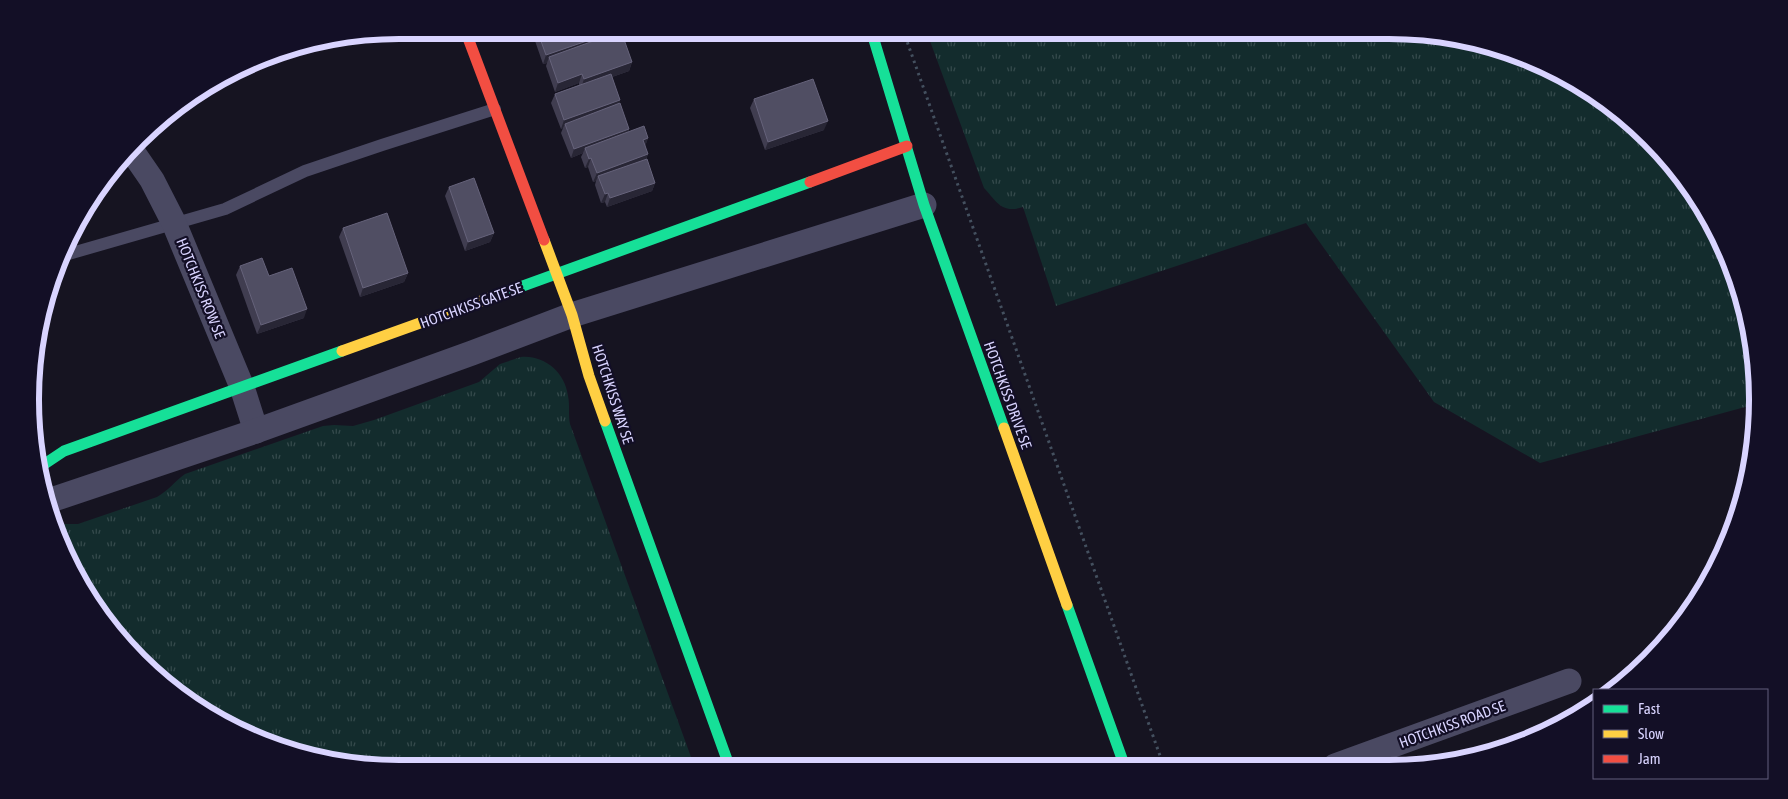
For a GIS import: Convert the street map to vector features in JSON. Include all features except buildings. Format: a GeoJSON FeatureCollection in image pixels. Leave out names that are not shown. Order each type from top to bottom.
{"type":"FeatureCollection","features":[{"type":"Feature","properties":{"kind":"street","name":"HOTCHKISS WAY SE"},"geometry":{"type":"LineString","coordinates":[[468,39],[572,315],[589,376],[607,428],[727,760]]}},
{"type":"Feature","properties":{"kind":"street","name":"HOTCHKISS DRIVE SE"},"geometry":{"type":"LineString","coordinates":[[873,39],[924,205],[1122,760]]}},
{"type":"Feature","properties":{"kind":"street","name":"HOTCHKISS GATE SE"},"geometry":{"type":"LineString","coordinates":[[45,464],[64,451],[907,146]]}},
{"type":"Feature","properties":{"kind":"street","name":"HOTCHKISS ROW SE"},"geometry":{"type":"LineString","coordinates":[[135,155],[152,180],[174,223],[242,387],[256,431]]}},
{"type":"Feature","properties":{"kind":"street"},"geometry":{"type":"LineString","coordinates":[[53,499],[256,431],[572,315],[924,205]]}},
{"type":"Feature","properties":{"kind":"street","name":"HOTCHKISS ROAD SE"},"geometry":{"type":"LineString","coordinates":[[1352,760],[1569,681]]}},
{"type":"Feature","properties":{"kind":"lane"},"geometry":{"type":"LineString","coordinates":[[70,253],[226,209],[306,171],[495,109]]}},
{"type":"Feature","properties":{"kind":"path"},"geometry":{"type":"LineString","coordinates":[[906,39],[1162,760]]}},
{"type":"Feature","properties":{"kind":"green space"},"geometry":{"type":"Polygon","coordinates":[[[929,39],[1389,39],[1436,42],[1482,51],[1527,66],[1569,87],[1589,100],[1608,113],[1644,144],[1675,180],[1701,219],[1722,261],[1730,284],[1737,306],[1746,352],[1749,406],[1540,463],[1434,402],[1306,223],[1056,306],[1023,207],[1016,209],[1005,208],[984,188],[929,39]]]}},
{"type":"Feature","properties":{"kind":"green space"},"geometry":{"type":"Polygon","coordinates":[[[521,357],[538,359],[552,367],[563,380],[569,399],[570,424],[692,760],[376,759],[352,757],[306,748],[261,733],[219,712],[199,699],[180,686],[144,655],[113,619],[100,600],[87,580],[66,538],[61,524],[78,524],[157,497],[185,474],[323,426],[353,426],[374,420],[479,382],[500,364],[521,357]]]}},
{"type":"Feature","properties":{"kind":"traffic: fast"},"geometry":{"type":"LineString","coordinates":[[874,39],[924,205],[1004,428]]}},
{"type":"Feature","properties":{"kind":"traffic: fast"},"geometry":{"type":"LineString","coordinates":[[498,295],[810,182]]}},
{"type":"Feature","properties":{"kind":"traffic: fast"},"geometry":{"type":"LineString","coordinates":[[45,464],[64,451],[342,351]]}},
{"type":"Feature","properties":{"kind":"traffic: fast"},"geometry":{"type":"LineString","coordinates":[[605,421],[727,760]]}},
{"type":"Feature","properties":{"kind":"traffic: fast"},"geometry":{"type":"LineString","coordinates":[[1067,605],[1122,760]]}},
{"type":"Feature","properties":{"kind":"traffic: slow"},"geometry":{"type":"LineString","coordinates":[[544,240],[572,315],[589,376],[605,421]]}},
{"type":"Feature","properties":{"kind":"traffic: slow"},"geometry":{"type":"LineString","coordinates":[[342,351],[498,295]]}},
{"type":"Feature","properties":{"kind":"traffic: slow"},"geometry":{"type":"LineString","coordinates":[[1004,428],[1067,605]]}},
{"type":"Feature","properties":{"kind":"traffic: jam"},"geometry":{"type":"LineString","coordinates":[[468,39],[544,240]]}},
{"type":"Feature","properties":{"kind":"traffic: jam"},"geometry":{"type":"LineString","coordinates":[[810,182],[907,146]]}}]}
